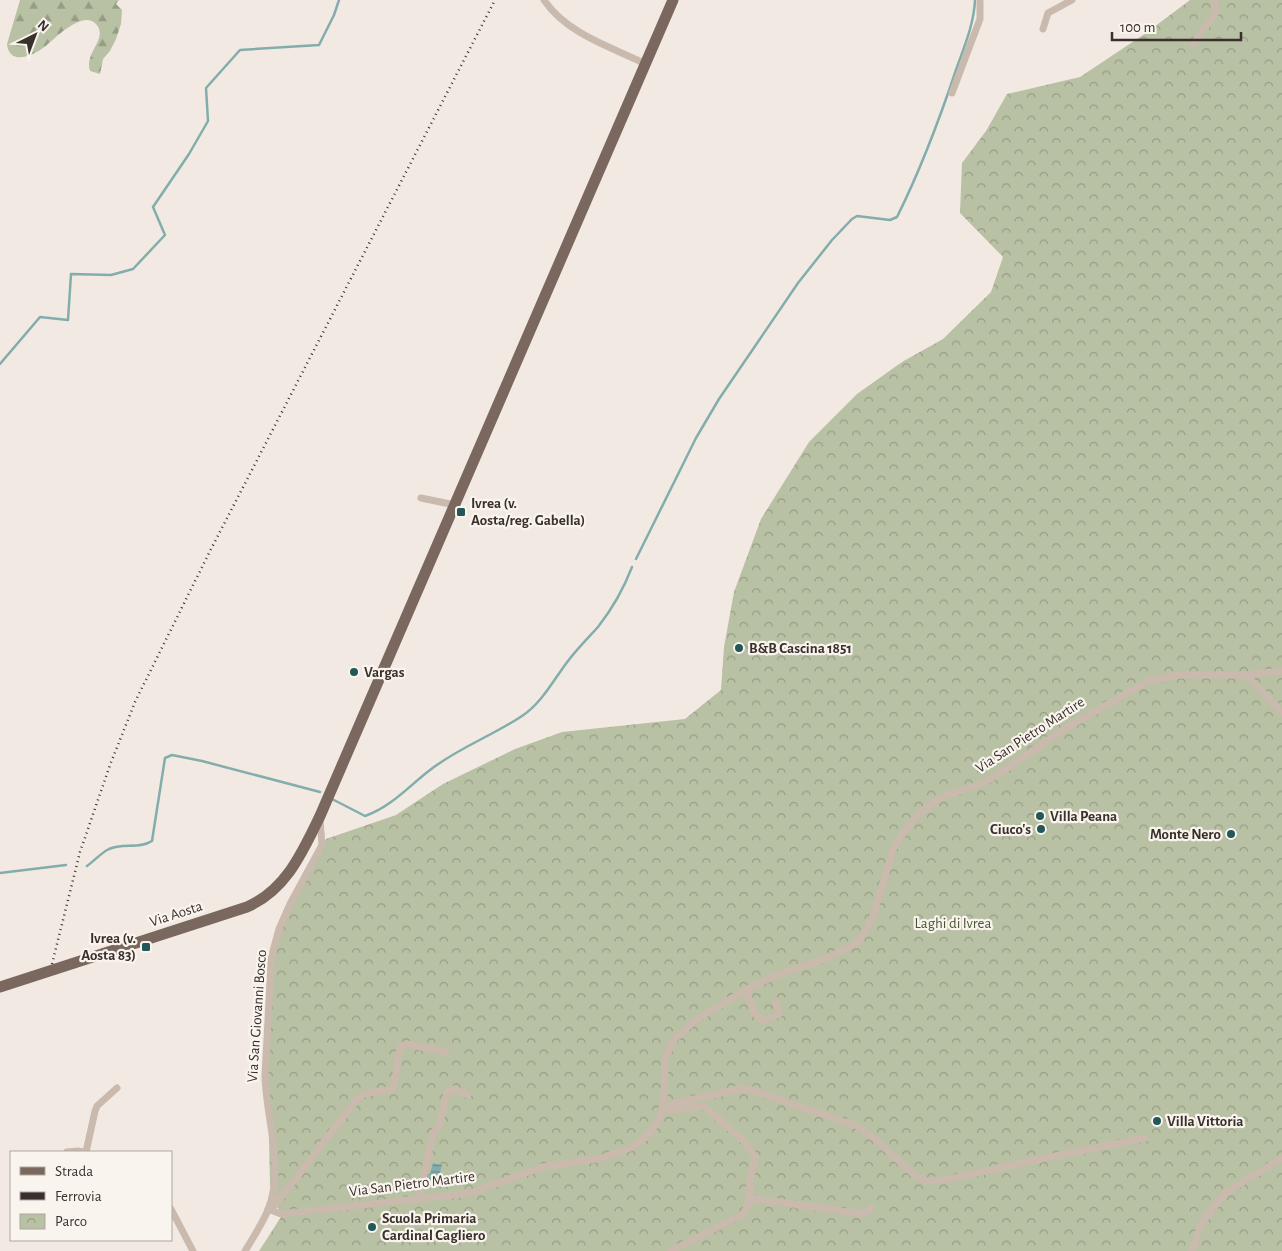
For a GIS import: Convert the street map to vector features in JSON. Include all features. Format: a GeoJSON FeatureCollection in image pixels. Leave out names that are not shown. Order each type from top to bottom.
{"type":"FeatureCollection","features":[{"type":"Feature","properties":{"kind":"main road","name":"Via Aosta"},"geometry":{"type":"LineString","coordinates":[[0,987],[227,914],[258,902],[277,888],[294,867],[320,816],[673,0]]}},
{"type":"Feature","properties":{"kind":"street"},"geometry":{"type":"LineString","coordinates":[[544,0],[559,17],[583,34],[646,64]]}},
{"type":"Feature","properties":{"kind":"street"},"geometry":{"type":"LineString","coordinates":[[952,93],[980,19],[980,0]]}},
{"type":"Feature","properties":{"kind":"street"},"geometry":{"type":"LineString","coordinates":[[1043,29],[1048,13],[1072,0]]}},
{"type":"Feature","properties":{"kind":"street"},"geometry":{"type":"LineString","coordinates":[[1192,44],[1214,17],[1217,10],[1214,0]]}},
{"type":"Feature","properties":{"kind":"street"},"geometry":{"type":"LineString","coordinates":[[421,498],[455,505]]}},
{"type":"Feature","properties":{"kind":"street","name":"Via San Pietro Martire"},"geometry":{"type":"LineString","coordinates":[[270,1210],[281,1214],[471,1193],[542,1167],[579,1162],[626,1151],[640,1143],[657,1124],[663,1109],[665,1060],[671,1044],[676,1038],[697,1019],[746,990],[774,976],[830,957],[858,942],[872,919],[894,847],[919,814],[932,803],[946,795],[981,784],[997,776],[1109,701],[1148,681],[1177,675],[1246,675],[1282,671]]}},
{"type":"Feature","properties":{"kind":"street"},"geometry":{"type":"LineString","coordinates":[[1246,675],[1282,712]]}},
{"type":"Feature","properties":{"kind":"street","name":"Via San Giovanni Bosco"},"geometry":{"type":"LineString","coordinates":[[245,1251],[270,1210],[274,1166],[274,1144],[265,1084],[271,964],[279,929],[290,904],[322,845],[320,816]]}},
{"type":"Feature","properties":{"kind":"street"},"geometry":{"type":"LineString","coordinates":[[746,990],[754,1012],[761,1020],[764,1021],[779,1014],[776,1001]]}},
{"type":"Feature","properties":{"kind":"street"},"geometry":{"type":"LineString","coordinates":[[270,1210],[359,1097],[364,1094],[392,1089],[402,1046],[406,1044],[446,1052]]}},
{"type":"Feature","properties":{"kind":"street"},"geometry":{"type":"LineString","coordinates":[[85,1151],[97,1106],[117,1088]]}},
{"type":"Feature","properties":{"kind":"street"},"geometry":{"type":"LineString","coordinates":[[419,1198],[433,1134],[439,1126],[448,1093],[453,1089],[468,1095]]}},
{"type":"Feature","properties":{"kind":"street"},"geometry":{"type":"LineString","coordinates":[[663,1109],[738,1089],[752,1090],[858,1126],[912,1173],[925,1181],[950,1179],[1145,1138]]}},
{"type":"Feature","properties":{"kind":"street"},"geometry":{"type":"LineString","coordinates":[[663,1109],[704,1106],[745,1142],[754,1157],[749,1204],[740,1217],[678,1246],[672,1251]]}},
{"type":"Feature","properties":{"kind":"street"},"geometry":{"type":"LineString","coordinates":[[1192,1251],[1201,1224],[1225,1193],[1282,1158]]}},
{"type":"Feature","properties":{"kind":"street"},"geometry":{"type":"LineString","coordinates":[[749,1198],[863,1214],[871,1208]]}},
{"type":"Feature","properties":{"kind":"street"},"geometry":{"type":"LineString","coordinates":[[172,1211],[193,1251]]}},
{"type":"Feature","properties":{"kind":"green space"},"geometry":{"type":"Polygon","coordinates":[[[20,0],[119,0],[116,4],[122,10],[121,24],[110,51],[103,59],[100,74],[90,71],[90,58],[100,35],[96,24],[90,20],[83,20],[68,27],[33,54],[21,57],[12,55],[7,44],[20,0]]]}},
{"type":"Feature","properties":{"kind":"green space","name":"Laghi di Ivrea"},"geometry":{"type":"Polygon","coordinates":[[[1190,0],[1282,0],[1282,1251],[259,1251],[281,1217],[270,1184],[266,1001],[268,957],[295,889],[326,839],[396,815],[443,784],[515,749],[562,732],[685,719],[721,690],[724,647],[734,592],[761,519],[809,442],[857,394],[902,362],[943,339],[991,292],[1003,257],[960,213],[962,163],[986,131],[1007,94],[1080,77],[1146,33],[1190,0]]]}},
{"type":"Feature","properties":{"kind":"water"},"geometry":{"type":"Polygon","coordinates":[[[433,1163],[442,1165],[437,1184],[428,1182],[433,1163]]]}},
{"type":"Feature","properties":{"kind":"waterway"},"geometry":{"type":"LineString","coordinates":[[0,364],[40,317],[68,320],[71,274],[111,275],[133,269],[165,235],[153,207],[189,154],[208,121],[206,88],[240,50],[319,45],[334,15],[339,0]]}},
{"type":"Feature","properties":{"kind":"waterway"},"geometry":{"type":"LineString","coordinates":[[636,559],[696,438],[719,399],[798,283],[832,240],[852,219],[857,216],[890,220],[897,217],[922,162],[944,105],[969,34],[975,0]]}},
{"type":"Feature","properties":{"kind":"waterway"},"geometry":{"type":"LineString","coordinates":[[332,799],[365,816],[374,812],[391,802],[441,762],[529,711],[542,698],[571,657],[598,627],[613,606],[632,567]]}},
{"type":"Feature","properties":{"kind":"waterway"},"geometry":{"type":"LineString","coordinates":[[87,866],[114,847],[142,845],[152,841],[165,758],[172,755],[320,792]]}},
{"type":"Feature","properties":{"kind":"waterway"},"geometry":{"type":"LineString","coordinates":[[0,873],[66,865]]}},
{"type":"Feature","properties":{"kind":"railway"},"geometry":{"type":"LineString","coordinates":[[52,964],[80,852],[110,765],[135,702],[209,553],[495,0]]}},
{"type":"Feature","properties":{"kind":"place","name":"Ivrea (v. Aosta/reg. Gabella)"},"geometry":{"type":"Point","coordinates":[461,512]}},
{"type":"Feature","properties":{"kind":"place","name":"B&B Cascina 1851"},"geometry":{"type":"Point","coordinates":[739,648]}},
{"type":"Feature","properties":{"kind":"place","name":"Vargas"},"geometry":{"type":"Point","coordinates":[354,672]}},
{"type":"Feature","properties":{"kind":"place","name":"Villa Peana"},"geometry":{"type":"Point","coordinates":[1040,816]}},
{"type":"Feature","properties":{"kind":"place","name":"Ciuco's"},"geometry":{"type":"Point","coordinates":[1041,829]}},
{"type":"Feature","properties":{"kind":"place","name":"Monte Nero"},"geometry":{"type":"Point","coordinates":[1231,834]}},
{"type":"Feature","properties":{"kind":"place","name":"Ivrea (v. Aosta 83)"},"geometry":{"type":"Point","coordinates":[146,947]}},
{"type":"Feature","properties":{"kind":"place","name":"Villa Vittoria"},"geometry":{"type":"Point","coordinates":[1157,1121]}},
{"type":"Feature","properties":{"kind":"place","name":"Scuola Primaria Cardinal Cagliero"},"geometry":{"type":"Point","coordinates":[372,1227]}}]}
